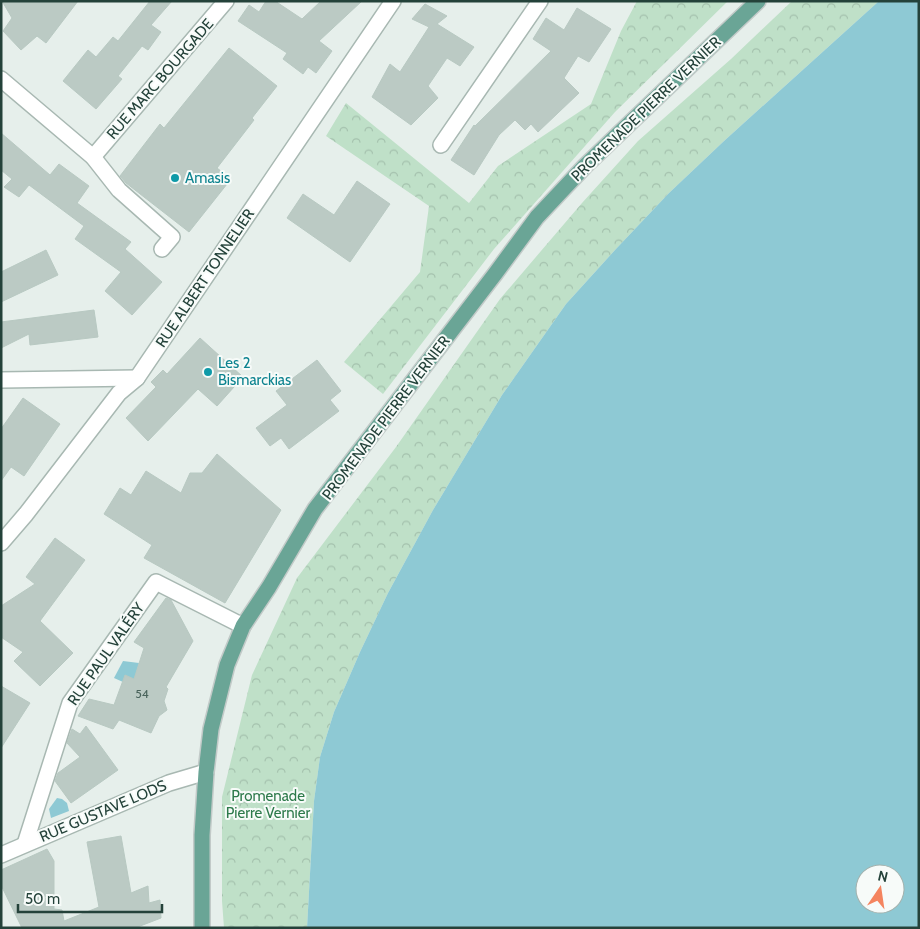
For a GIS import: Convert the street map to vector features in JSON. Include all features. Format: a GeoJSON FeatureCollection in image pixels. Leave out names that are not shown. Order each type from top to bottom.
{"type":"FeatureCollection","features":[{"type":"Feature","properties":{"kind":"main road","name":"PROMENADE PIERRE VERNIER"},"geometry":{"type":"LineString","coordinates":[[202,928],[202,835],[211,730],[227,665],[243,626],[269,587],[315,509],[537,217],[584,166],[758,1]]}},
{"type":"Feature","properties":{"kind":"street","name":"RUE MARC BOURGADE"},"geometry":{"type":"LineString","coordinates":[[93,156],[226,1]]}},
{"type":"Feature","properties":{"kind":"street","name":"RUE ALBERT TONNELIER"},"geometry":{"type":"LineString","coordinates":[[1,543],[26,514],[119,393],[137,378],[394,1]]}},
{"type":"Feature","properties":{"kind":"street"},"geometry":{"type":"LineString","coordinates":[[441,145],[540,1]]}},
{"type":"Feature","properties":{"kind":"street"},"geometry":{"type":"LineString","coordinates":[[1,79],[93,156],[119,190],[172,236],[162,249]]}},
{"type":"Feature","properties":{"kind":"street"},"geometry":{"type":"LineString","coordinates":[[1,380],[137,378]]}},
{"type":"Feature","properties":{"kind":"street","name":"RUE PAUL VALÉRY"},"geometry":{"type":"LineString","coordinates":[[25,844],[70,702],[156,582],[243,626]]}},
{"type":"Feature","properties":{"kind":"street","name":"RUE GUSTAVE LODS"},"geometry":{"type":"LineString","coordinates":[[1,855],[169,783],[206,772]]}},
{"type":"Feature","properties":{"kind":"green space"},"geometry":{"type":"Polygon","coordinates":[[[637,1],[728,1],[615,112],[494,249],[383,394],[344,362],[420,272],[429,206],[326,136],[346,103],[469,203],[498,166],[591,104],[621,31],[637,1]]]}},
{"type":"Feature","properties":{"kind":"green space","name":"Promenade Pierre Vernier"},"geometry":{"type":"Polygon","coordinates":[[[792,1],[879,1],[669,193],[566,304],[502,395],[433,510],[388,593],[334,712],[320,757],[314,801],[307,928],[224,928],[222,901],[222,797],[252,675],[297,578],[396,447],[500,299],[582,203],[638,141],[731,59],[792,1]]]}},
{"type":"Feature","properties":{"kind":"water"},"geometry":{"type":"Polygon","coordinates":[[[879,1],[919,1],[919,928],[307,928],[314,801],[320,757],[334,712],[388,593],[433,510],[502,395],[566,304],[669,193],[879,1]]]}},
{"type":"Feature","properties":{"kind":"water"},"geometry":{"type":"Polygon","coordinates":[[[123,661],[139,663],[134,681],[123,682],[114,678],[123,661]]]}},
{"type":"Feature","properties":{"kind":"water"},"geometry":{"type":"Polygon","coordinates":[[[57,798],[67,803],[69,811],[51,818],[49,809],[57,798]]]}},
{"type":"Feature","properties":{"kind":"building"},"geometry":{"type":"Polygon","coordinates":[[[2,1],[78,1],[46,43],[37,36],[21,50],[3,31],[12,18],[2,1]]]}},
{"type":"Feature","properties":{"kind":"building"},"geometry":{"type":"Polygon","coordinates":[[[150,1],[172,1],[151,25],[161,32],[148,50],[142,46],[118,76],[122,79],[96,109],[63,81],[88,50],[96,57],[113,37],[118,41],[150,1]]]}},
{"type":"Feature","properties":{"kind":"building"},"geometry":{"type":"Polygon","coordinates":[[[266,1],[275,1],[302,19],[321,1],[362,1],[319,41],[332,51],[316,73],[308,67],[303,74],[283,59],[287,53],[238,21],[249,5],[259,12],[266,1]]]}},
{"type":"Feature","properties":{"kind":"building"},"geometry":{"type":"Polygon","coordinates":[[[425,4],[447,16],[437,24],[474,47],[460,66],[447,58],[428,86],[438,98],[411,125],[372,97],[390,64],[400,72],[429,27],[412,19],[425,4]]]}},
{"type":"Feature","properties":{"kind":"building"},"geometry":{"type":"Polygon","coordinates":[[[577,8],[611,29],[589,62],[578,56],[564,78],[579,93],[538,132],[531,124],[525,130],[515,120],[499,135],[474,175],[451,160],[474,125],[551,51],[533,39],[546,18],[564,30],[577,8]]]}},
{"type":"Feature","properties":{"kind":"building"},"geometry":{"type":"Polygon","coordinates":[[[229,48],[277,86],[252,118],[254,120],[217,168],[231,179],[189,232],[126,183],[120,176],[160,124],[164,128],[229,48]]]}},
{"type":"Feature","properties":{"kind":"building"},"geometry":{"type":"Polygon","coordinates":[[[1,133],[50,175],[59,164],[89,186],[77,203],[131,242],[125,249],[162,282],[132,315],[105,291],[121,272],[75,239],[84,226],[29,185],[19,197],[4,187],[12,179],[1,170],[1,133]]]}},
{"type":"Feature","properties":{"kind":"building"},"geometry":{"type":"Polygon","coordinates":[[[357,181],[390,204],[350,262],[287,218],[303,194],[334,215],[357,181]]]}},
{"type":"Feature","properties":{"kind":"building"},"geometry":{"type":"Polygon","coordinates":[[[46,250],[58,275],[1,302],[1,272],[46,250]]]}},
{"type":"Feature","properties":{"kind":"building"},"geometry":{"type":"Polygon","coordinates":[[[94,310],[98,337],[30,345],[29,334],[1,348],[1,322],[94,310]]]}},
{"type":"Feature","properties":{"kind":"building"},"geometry":{"type":"Polygon","coordinates":[[[200,338],[243,377],[217,406],[198,389],[148,441],[126,418],[156,387],[151,382],[163,370],[167,374],[200,338]]]}},
{"type":"Feature","properties":{"kind":"building"},"geometry":{"type":"Polygon","coordinates":[[[317,360],[341,391],[330,400],[339,411],[289,449],[281,438],[270,446],[256,428],[287,405],[276,391],[317,360]]]}},
{"type":"Feature","properties":{"kind":"building"},"geometry":{"type":"Polygon","coordinates":[[[23,398],[60,424],[24,476],[11,467],[1,481],[1,429],[23,398]]]}},
{"type":"Feature","properties":{"kind":"building"},"geometry":{"type":"Polygon","coordinates":[[[217,454],[281,510],[225,603],[144,558],[152,545],[104,514],[120,488],[131,495],[146,471],[181,493],[190,473],[202,473],[217,454]]]}},
{"type":"Feature","properties":{"kind":"building"},"geometry":{"type":"Polygon","coordinates":[[[55,538],[85,560],[40,621],[73,653],[40,686],[14,661],[23,652],[1,637],[1,606],[35,584],[26,577],[55,538]]]}},
{"type":"Feature","properties":{"kind":"building"},"geometry":{"type":"Polygon","coordinates":[[[166,598],[171,600],[193,641],[166,687],[168,689],[164,701],[167,710],[159,716],[151,733],[119,720],[113,729],[78,716],[89,699],[114,705],[125,675],[134,679],[144,648],[134,642],[166,598]]]}},
{"type":"Feature","properties":{"kind":"building"},"geometry":{"type":"Polygon","coordinates":[[[1,686],[30,703],[1,748],[1,686]]]}},
{"type":"Feature","properties":{"kind":"building"},"geometry":{"type":"Polygon","coordinates":[[[86,726],[118,770],[71,803],[55,781],[58,773],[80,757],[67,743],[72,729],[80,734],[86,726]]]}},
{"type":"Feature","properties":{"kind":"building"},"geometry":{"type":"Polygon","coordinates":[[[121,836],[131,893],[148,886],[149,903],[160,900],[161,918],[135,928],[22,928],[1,885],[1,870],[47,849],[54,861],[54,909],[62,910],[64,921],[99,907],[87,842],[121,836]]]}},
{"type":"Feature","properties":{"kind":"place","name":"Amasis"},"geometry":{"type":"Point","coordinates":[175,178]}},
{"type":"Feature","properties":{"kind":"place","name":"Les 2 Bismarckias"},"geometry":{"type":"Point","coordinates":[208,372]}}]}
